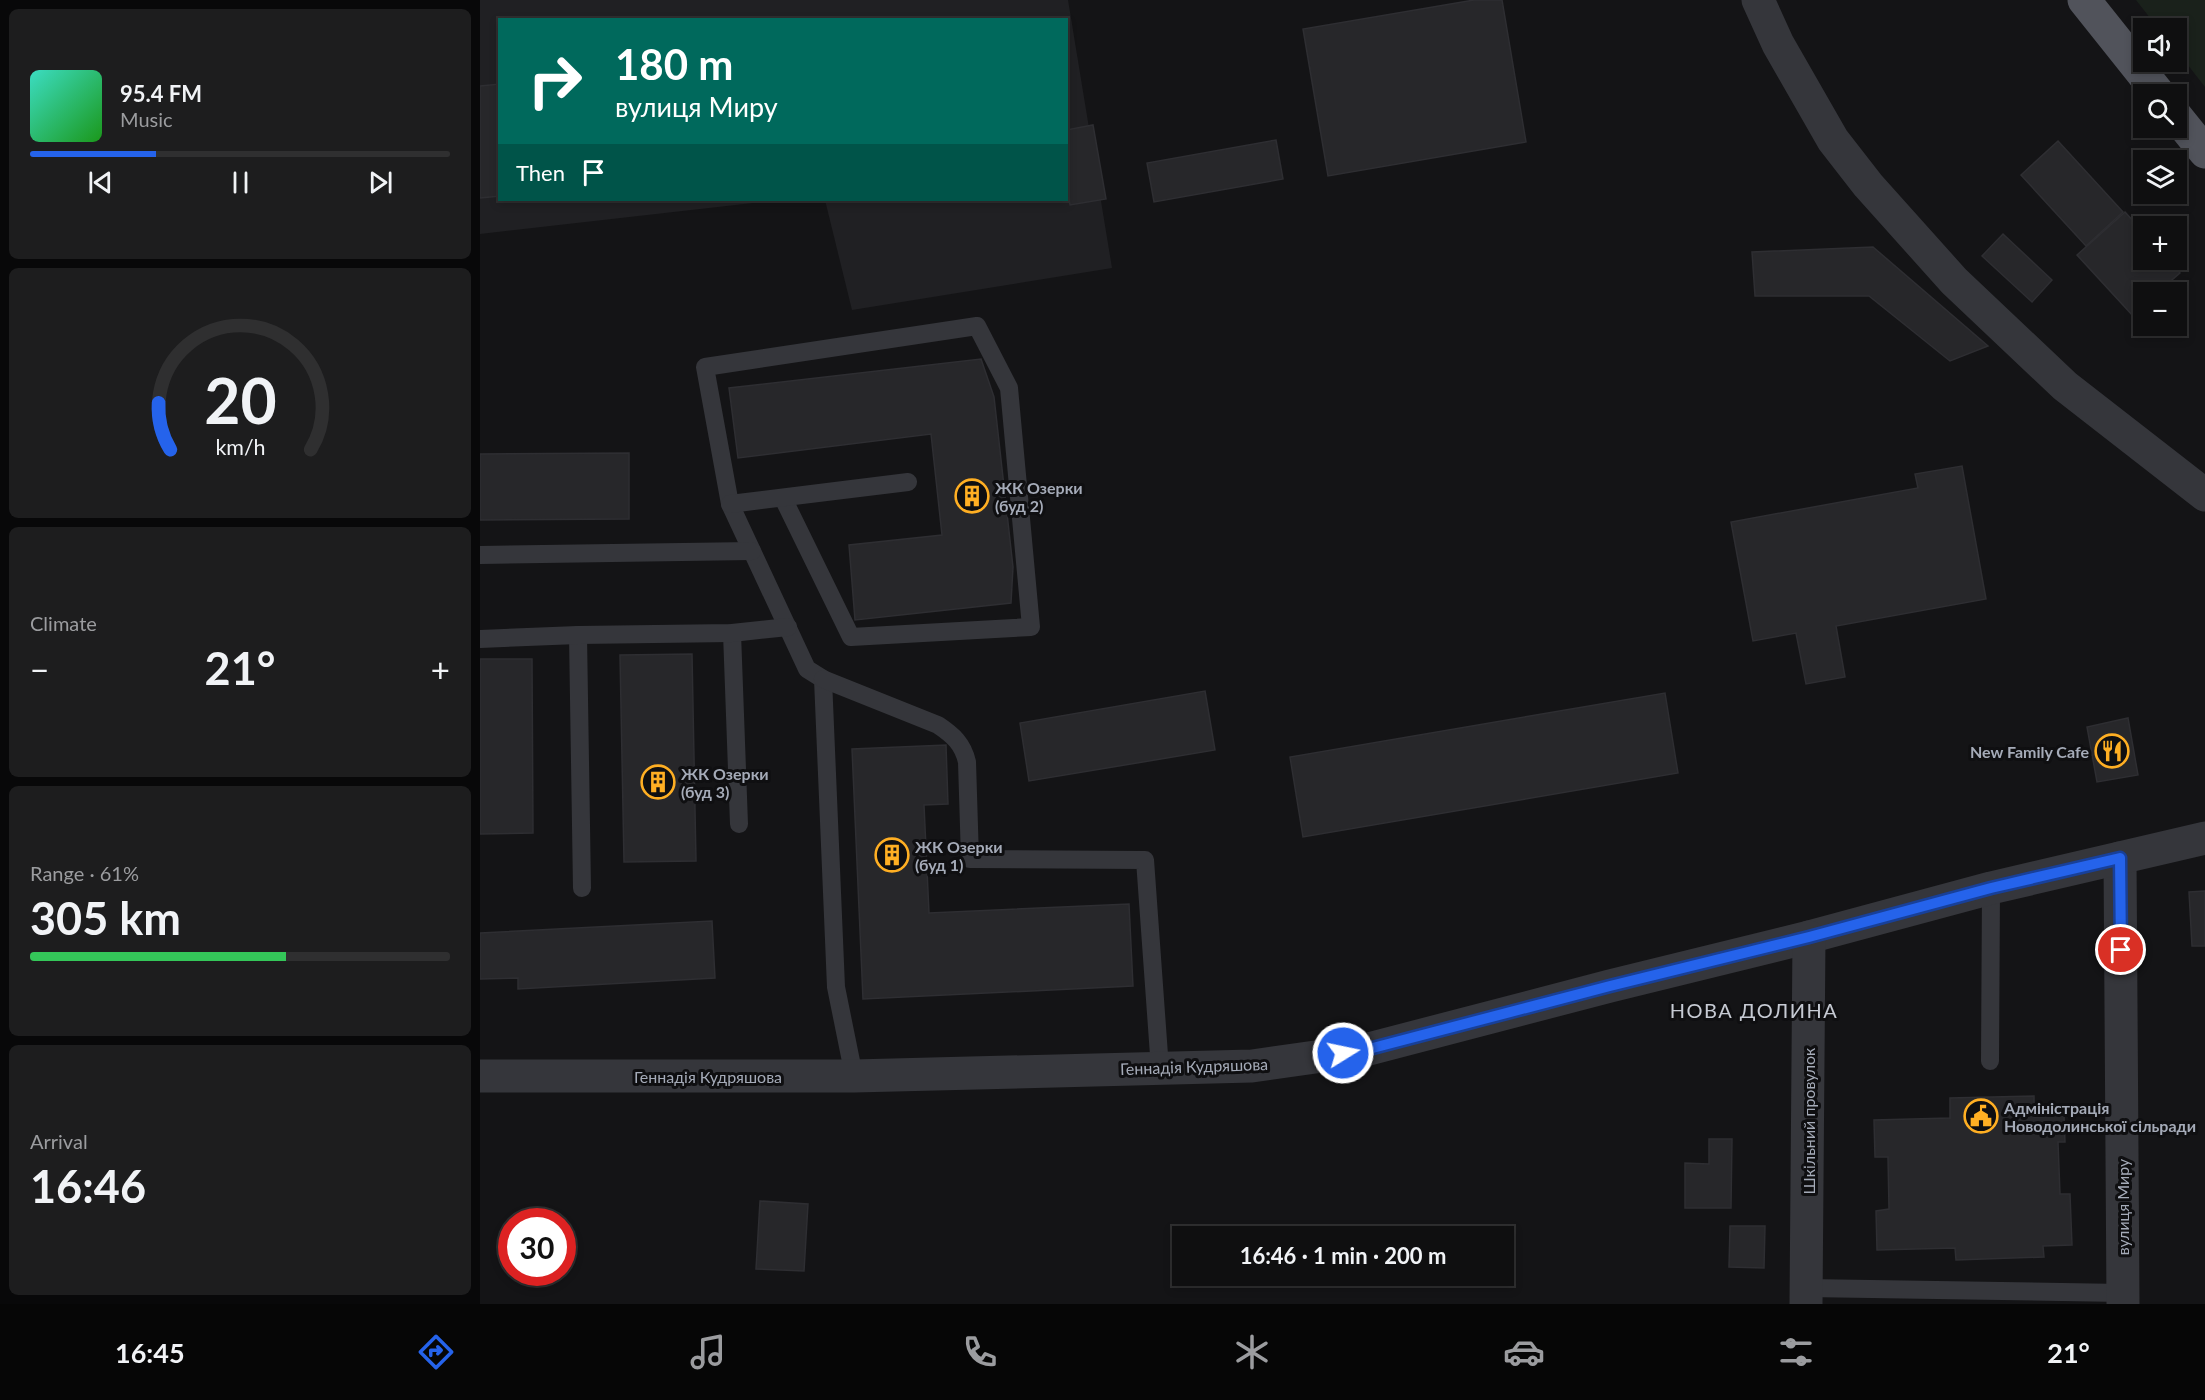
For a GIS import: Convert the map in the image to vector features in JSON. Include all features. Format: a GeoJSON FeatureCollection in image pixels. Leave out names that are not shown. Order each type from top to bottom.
{"type":"FeatureCollection","features":[{"type":"Feature","properties":{"kind":"main road"},"geometry":{"type":"LineString","coordinates":[[2084,0],[2151,84]]}},
{"type":"Feature","properties":{"kind":"main road"},"geometry":{"type":"LineString","coordinates":[[2187,130],[2205,152]]}},
{"type":"Feature","properties":{"kind":"street"},"geometry":{"type":"LineString","coordinates":[[1758,0],[1778,44],[1833,140],[1884,203],[1954,281],[2065,386],[2205,495]]}},
{"type":"Feature","properties":{"kind":"street","name":"Геннадія Кудряшова"},"geometry":{"type":"LineString","coordinates":[[480,1076],[854,1076],[1252,1066],[1365,1050],[1809,937],[1991,888],[2205,838]]}},
{"type":"Feature","properties":{"kind":"street","name":"вулиця Миру"},"geometry":{"type":"LineString","coordinates":[[2120,858],[2123,1298]]}},
{"type":"Feature","properties":{"kind":"street","name":"Шкільний провулок"},"geometry":{"type":"LineString","coordinates":[[1806,1296],[1809,937]]}},
{"type":"Feature","properties":{"kind":"lane"},"geometry":{"type":"LineString","coordinates":[[783,498],[851,637],[1031,627],[1009,388],[978,326],[705,367],[730,504],[807,669],[822,679],[938,725],[953,735],[964,749],[967,762],[970,859],[1145,860],[1160,1069]]}},
{"type":"Feature","properties":{"kind":"lane"},"geometry":{"type":"LineString","coordinates":[[730,504],[908,482]]}},
{"type":"Feature","properties":{"kind":"lane"},"geometry":{"type":"LineString","coordinates":[[480,555],[752,551]]}},
{"type":"Feature","properties":{"kind":"lane"},"geometry":{"type":"LineString","coordinates":[[480,639],[732,633],[788,627]]}},
{"type":"Feature","properties":{"kind":"lane"},"geometry":{"type":"LineString","coordinates":[[732,633],[739,824]]}},
{"type":"Feature","properties":{"kind":"lane"},"geometry":{"type":"LineString","coordinates":[[578,635],[582,888]]}},
{"type":"Feature","properties":{"kind":"lane"},"geometry":{"type":"LineString","coordinates":[[822,679],[836,987],[854,1076]]}},
{"type":"Feature","properties":{"kind":"lane"},"geometry":{"type":"LineString","coordinates":[[1990,1061],[1991,888]]}},
{"type":"Feature","properties":{"kind":"lane"},"geometry":{"type":"LineString","coordinates":[[1806,1296],[2123,1298]]}},
{"type":"Feature","properties":{"kind":"shaded area"},"geometry":{"type":"Polygon","coordinates":[[[480,0],[1068,0],[1112,268],[852,310],[825,201],[1068,201],[1068,18],[498,18],[498,201],[770,201],[480,234],[480,0]]]}},
{"type":"Feature","properties":{"kind":"shaded area"},"geometry":{"type":"Polygon","coordinates":[[[2136,0],[2205,0],[2205,87],[2187,64],[2187,18],[2150,18],[2136,0]]]}},
{"type":"Feature","properties":{"kind":"building"},"geometry":{"type":"Polygon","coordinates":[[[1474,0],[1502,0],[1526,142],[1328,176],[1303,29],[1474,0]]]}},
{"type":"Feature","properties":{"kind":"building"},"geometry":{"type":"Polygon","coordinates":[[[498,84],[498,196],[480,198],[480,86],[498,84]]]}},
{"type":"Feature","properties":{"kind":"building"},"geometry":{"type":"Polygon","coordinates":[[[1093,125],[1106,199],[1070,205],[1068,130],[1093,125]]]}},
{"type":"Feature","properties":{"kind":"building"},"geometry":{"type":"Polygon","coordinates":[[[1276,140],[1283,179],[1154,202],[1147,163],[1276,140]]]}},
{"type":"Feature","properties":{"kind":"building"},"geometry":{"type":"Polygon","coordinates":[[[2058,141],[2123,212],[2086,246],[2021,175],[2058,141]]]}},
{"type":"Feature","properties":{"kind":"building"},"geometry":{"type":"Polygon","coordinates":[[[2125,212],[2133,221],[2133,270],[2177,270],[2180,273],[2170,282],[2133,282],[2133,316],[2077,255],[2125,212]]]}},
{"type":"Feature","properties":{"kind":"building"},"geometry":{"type":"Polygon","coordinates":[[[2003,234],[2052,280],[2032,302],[1982,256],[2003,234]]]}},
{"type":"Feature","properties":{"kind":"building"},"geometry":{"type":"Polygon","coordinates":[[[1873,247],[1988,346],[1950,361],[1869,296],[1755,296],[1752,252],[1873,247]]]}},
{"type":"Feature","properties":{"kind":"building","name":"ЖК Озерки (буд 2)"},"geometry":{"type":"Polygon","coordinates":[[[981,359],[994,397],[1013,567],[1011,603],[855,620],[849,545],[942,535],[931,434],[738,458],[729,388],[981,359]]]}},
{"type":"Feature","properties":{"kind":"building"},"geometry":{"type":"Polygon","coordinates":[[[629,453],[629,519],[480,520],[480,454],[629,453]]]}},
{"type":"Feature","properties":{"kind":"building"},"geometry":{"type":"Polygon","coordinates":[[[1962,466],[1986,599],[1836,626],[1845,677],[1806,684],[1796,633],[1753,641],[1731,522],[1918,488],[1915,474],[1962,466]]]}},
{"type":"Feature","properties":{"kind":"building","name":"ЖК Озерки (буд 3)"},"geometry":{"type":"Polygon","coordinates":[[[692,654],[696,861],[624,862],[620,655],[692,654]]]}},
{"type":"Feature","properties":{"kind":"building"},"geometry":{"type":"Polygon","coordinates":[[[480,659],[532,659],[533,833],[480,834],[480,659]]]}},
{"type":"Feature","properties":{"kind":"building"},"geometry":{"type":"Polygon","coordinates":[[[1205,691],[1215,750],[1029,781],[1020,723],[1205,691]]]}},
{"type":"Feature","properties":{"kind":"building"},"geometry":{"type":"Polygon","coordinates":[[[1665,693],[1678,773],[1303,837],[1290,757],[1665,693]]]}},
{"type":"Feature","properties":{"kind":"building","name":"New Family Cafe"},"geometry":{"type":"Polygon","coordinates":[[[2128,718],[2138,775],[2097,782],[2087,727],[2128,718]]]}},
{"type":"Feature","properties":{"kind":"building","name":"ЖК Озерки (буд 1)"},"geometry":{"type":"Polygon","coordinates":[[[946,745],[948,804],[924,805],[929,913],[1129,904],[1133,986],[863,999],[852,749],[946,745]]]}},
{"type":"Feature","properties":{"kind":"building"},"geometry":{"type":"Polygon","coordinates":[[[2205,891],[2205,946],[2192,946],[2189,892],[2205,891]]]}},
{"type":"Feature","properties":{"kind":"building"},"geometry":{"type":"Polygon","coordinates":[[[712,921],[715,978],[518,989],[518,978],[480,979],[480,933],[712,921]]]}},
{"type":"Feature","properties":{"kind":"building"},"geometry":{"type":"Polygon","coordinates":[[[2034,1096],[2034,1117],[2064,1116],[2065,1142],[2058,1142],[2060,1194],[2070,1194],[2072,1245],[2043,1246],[2044,1257],[1956,1260],[1955,1248],[1877,1250],[1876,1211],[1889,1209],[1888,1157],[1875,1157],[1874,1120],[1950,1118],[1950,1098],[2034,1096]]]}},
{"type":"Feature","properties":{"kind":"building"},"geometry":{"type":"Polygon","coordinates":[[[1709,1139],[1732,1139],[1731,1208],[1685,1208],[1685,1163],[1709,1164],[1709,1139]]]}},
{"type":"Feature","properties":{"kind":"building"},"geometry":{"type":"Polygon","coordinates":[[[760,1201],[808,1204],[804,1271],[756,1269],[760,1201]]]}},
{"type":"Feature","properties":{"kind":"building"},"geometry":{"type":"Polygon","coordinates":[[[1730,1226],[1765,1226],[1764,1268],[1729,1267],[1730,1226]]]}},
{"type":"Feature","properties":{"kind":"place","name":"ЖК Озерки (буд 2)"},"geometry":{"type":"Point","coordinates":[972,496]}},
{"type":"Feature","properties":{"kind":"place","name":"New Family Cafe"},"geometry":{"type":"Point","coordinates":[2112,751]}},
{"type":"Feature","properties":{"kind":"place","name":"ЖК Озерки (буд 3)"},"geometry":{"type":"Point","coordinates":[658,782]}},
{"type":"Feature","properties":{"kind":"place","name":"ЖК Озерки (буд 1)"},"geometry":{"type":"Point","coordinates":[892,855]}},
{"type":"Feature","properties":{"kind":"place","name":"Адміністрація Новодолинської сільради"},"geometry":{"type":"Point","coordinates":[1981,1116]}},
{"type":"Feature","properties":{"kind":"district","name":"НОВА ДОЛИНА"},"geometry":{"type":"Point","coordinates":[1754,1010]}},
{"type":"Feature","properties":{"kind":"route"},"geometry":{"type":"LineString","coordinates":[[1343,1053],[1365,1050],[1809,937],[1991,888],[2120,858],[2121,950]]}}]}
